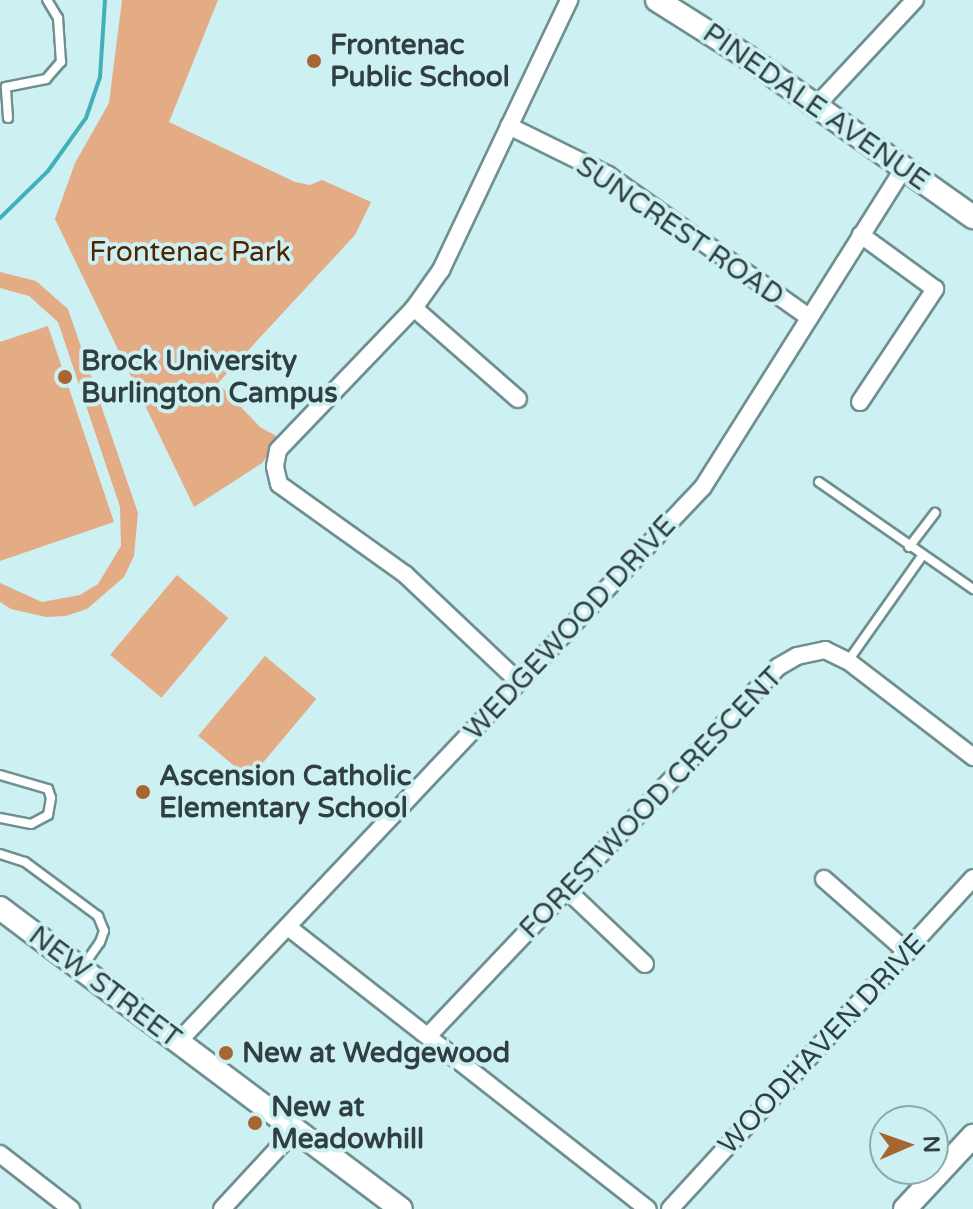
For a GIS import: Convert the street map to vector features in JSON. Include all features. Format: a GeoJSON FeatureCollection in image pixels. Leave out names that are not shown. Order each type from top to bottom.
{"type":"FeatureCollection","features":[{"type":"Feature","properties":{"kind":"main road","name":"PINEDALE AVENUE"},"geometry":{"type":"LineString","coordinates":[[657,0],[816,106],[973,217]]}},
{"type":"Feature","properties":{"kind":"main road","name":"NEW STREET"},"geometry":{"type":"LineString","coordinates":[[0,908],[401,1209]]}},
{"type":"Feature","properties":{"kind":"main road"},"geometry":{"type":"LineString","coordinates":[[905,1209],[973,1136]]}},
{"type":"Feature","properties":{"kind":"street"},"geometry":{"type":"LineString","coordinates":[[519,682],[406,575],[279,484],[278,450],[414,308],[441,270],[569,0]]}},
{"type":"Feature","properties":{"kind":"street"},"geometry":{"type":"LineString","coordinates":[[816,106],[915,0]]}},
{"type":"Feature","properties":{"kind":"street","name":"SUNCREST ROAD"},"geometry":{"type":"LineString","coordinates":[[509,126],[608,175],[807,316]]}},
{"type":"Feature","properties":{"kind":"street","name":"WEDGEWOOD DRIVE"},"geometry":{"type":"LineString","coordinates":[[178,1042],[703,487],[807,316],[904,168]]}},
{"type":"Feature","properties":{"kind":"street"},"geometry":{"type":"LineString","coordinates":[[861,235],[950,300]]}},
{"type":"Feature","properties":{"kind":"street"},"geometry":{"type":"LineString","coordinates":[[860,402],[935,289]]}},
{"type":"Feature","properties":{"kind":"street"},"geometry":{"type":"LineString","coordinates":[[414,308],[518,399]]}},
{"type":"Feature","properties":{"kind":"street","name":"FORESTWOOD CRESCENT"},"geometry":{"type":"LineString","coordinates":[[428,1036],[778,667],[797,656],[825,650],[848,661],[973,757]]}},
{"type":"Feature","properties":{"kind":"street","name":"WOODHAVEN DRIVE"},"geometry":{"type":"LineString","coordinates":[[670,1209],[973,878]]}},
{"type":"Feature","properties":{"kind":"street"},"geometry":{"type":"LineString","coordinates":[[824,879],[907,952]]}},
{"type":"Feature","properties":{"kind":"street"},"geometry":{"type":"LineString","coordinates":[[568,891],[645,964]]}},
{"type":"Feature","properties":{"kind":"street"},"geometry":{"type":"LineString","coordinates":[[288,927],[648,1209]]}},
{"type":"Feature","properties":{"kind":"street"},"geometry":{"type":"LineString","coordinates":[[222,1209],[295,1130]]}},
{"type":"Feature","properties":{"kind":"street"},"geometry":{"type":"LineString","coordinates":[[0,1154],[71,1209]]}},
{"type":"Feature","properties":{"kind":"lane"},"geometry":{"type":"LineString","coordinates":[[8,118],[6,87],[46,79],[61,62],[58,18],[47,0]]}},
{"type":"Feature","properties":{"kind":"lane"},"geometry":{"type":"LineString","coordinates":[[819,482],[973,589]]}},
{"type":"Feature","properties":{"kind":"lane"},"geometry":{"type":"LineString","coordinates":[[909,547],[935,513]]}},
{"type":"Feature","properties":{"kind":"lane"},"geometry":{"type":"LineString","coordinates":[[848,661],[922,556]]}},
{"type":"Feature","properties":{"kind":"lane"},"geometry":{"type":"LineString","coordinates":[[0,775],[48,789],[51,798],[48,815],[31,824],[0,818]]}},
{"type":"Feature","properties":{"kind":"lane"},"geometry":{"type":"LineString","coordinates":[[0,854],[25,862],[98,916],[104,931],[81,969]]}},
{"type":"Feature","properties":{"kind":"green space","name":"Frontenac Park"},"geometry":{"type":"Polygon","coordinates":[[[122,0],[218,0],[169,122],[295,182],[310,185],[322,180],[371,202],[355,235],[218,383],[260,427],[280,438],[262,463],[194,507],[55,219],[75,163],[109,103],[122,0]]]}},
{"type":"Feature","properties":{"kind":"green space"},"geometry":{"type":"Polygon","coordinates":[[[0,272],[36,281],[68,309],[138,513],[134,556],[124,577],[87,609],[66,616],[46,617],[11,609],[0,602],[0,583],[42,602],[80,595],[98,584],[121,546],[120,507],[58,322],[29,296],[0,288],[0,272]]]}},
{"type":"Feature","properties":{"kind":"green space"},"geometry":{"type":"Polygon","coordinates":[[[48,326],[114,522],[0,561],[0,342],[48,326]]]}},
{"type":"Feature","properties":{"kind":"green space"},"geometry":{"type":"Polygon","coordinates":[[[177,575],[228,618],[161,698],[110,655],[177,575]]]}},
{"type":"Feature","properties":{"kind":"green space"},"geometry":{"type":"Polygon","coordinates":[[[265,656],[316,699],[249,779],[198,736],[265,656]]]}},
{"type":"Feature","properties":{"kind":"waterway"},"geometry":{"type":"LineString","coordinates":[[0,218],[48,171],[86,118],[100,77],[105,0]]}},
{"type":"Feature","properties":{"kind":"place","name":"Frontenac Public School"},"geometry":{"type":"Point","coordinates":[314,61]}},
{"type":"Feature","properties":{"kind":"place","name":"Brock University Burlington Campus"},"geometry":{"type":"Point","coordinates":[65,377]}},
{"type":"Feature","properties":{"kind":"place","name":"Ascension Catholic Elementary School"},"geometry":{"type":"Point","coordinates":[143,792]}},
{"type":"Feature","properties":{"kind":"place","name":"New at Wedgewood"},"geometry":{"type":"Point","coordinates":[226,1053]}},
{"type":"Feature","properties":{"kind":"place","name":"New at Meadowhill"},"geometry":{"type":"Point","coordinates":[255,1123]}}]}
